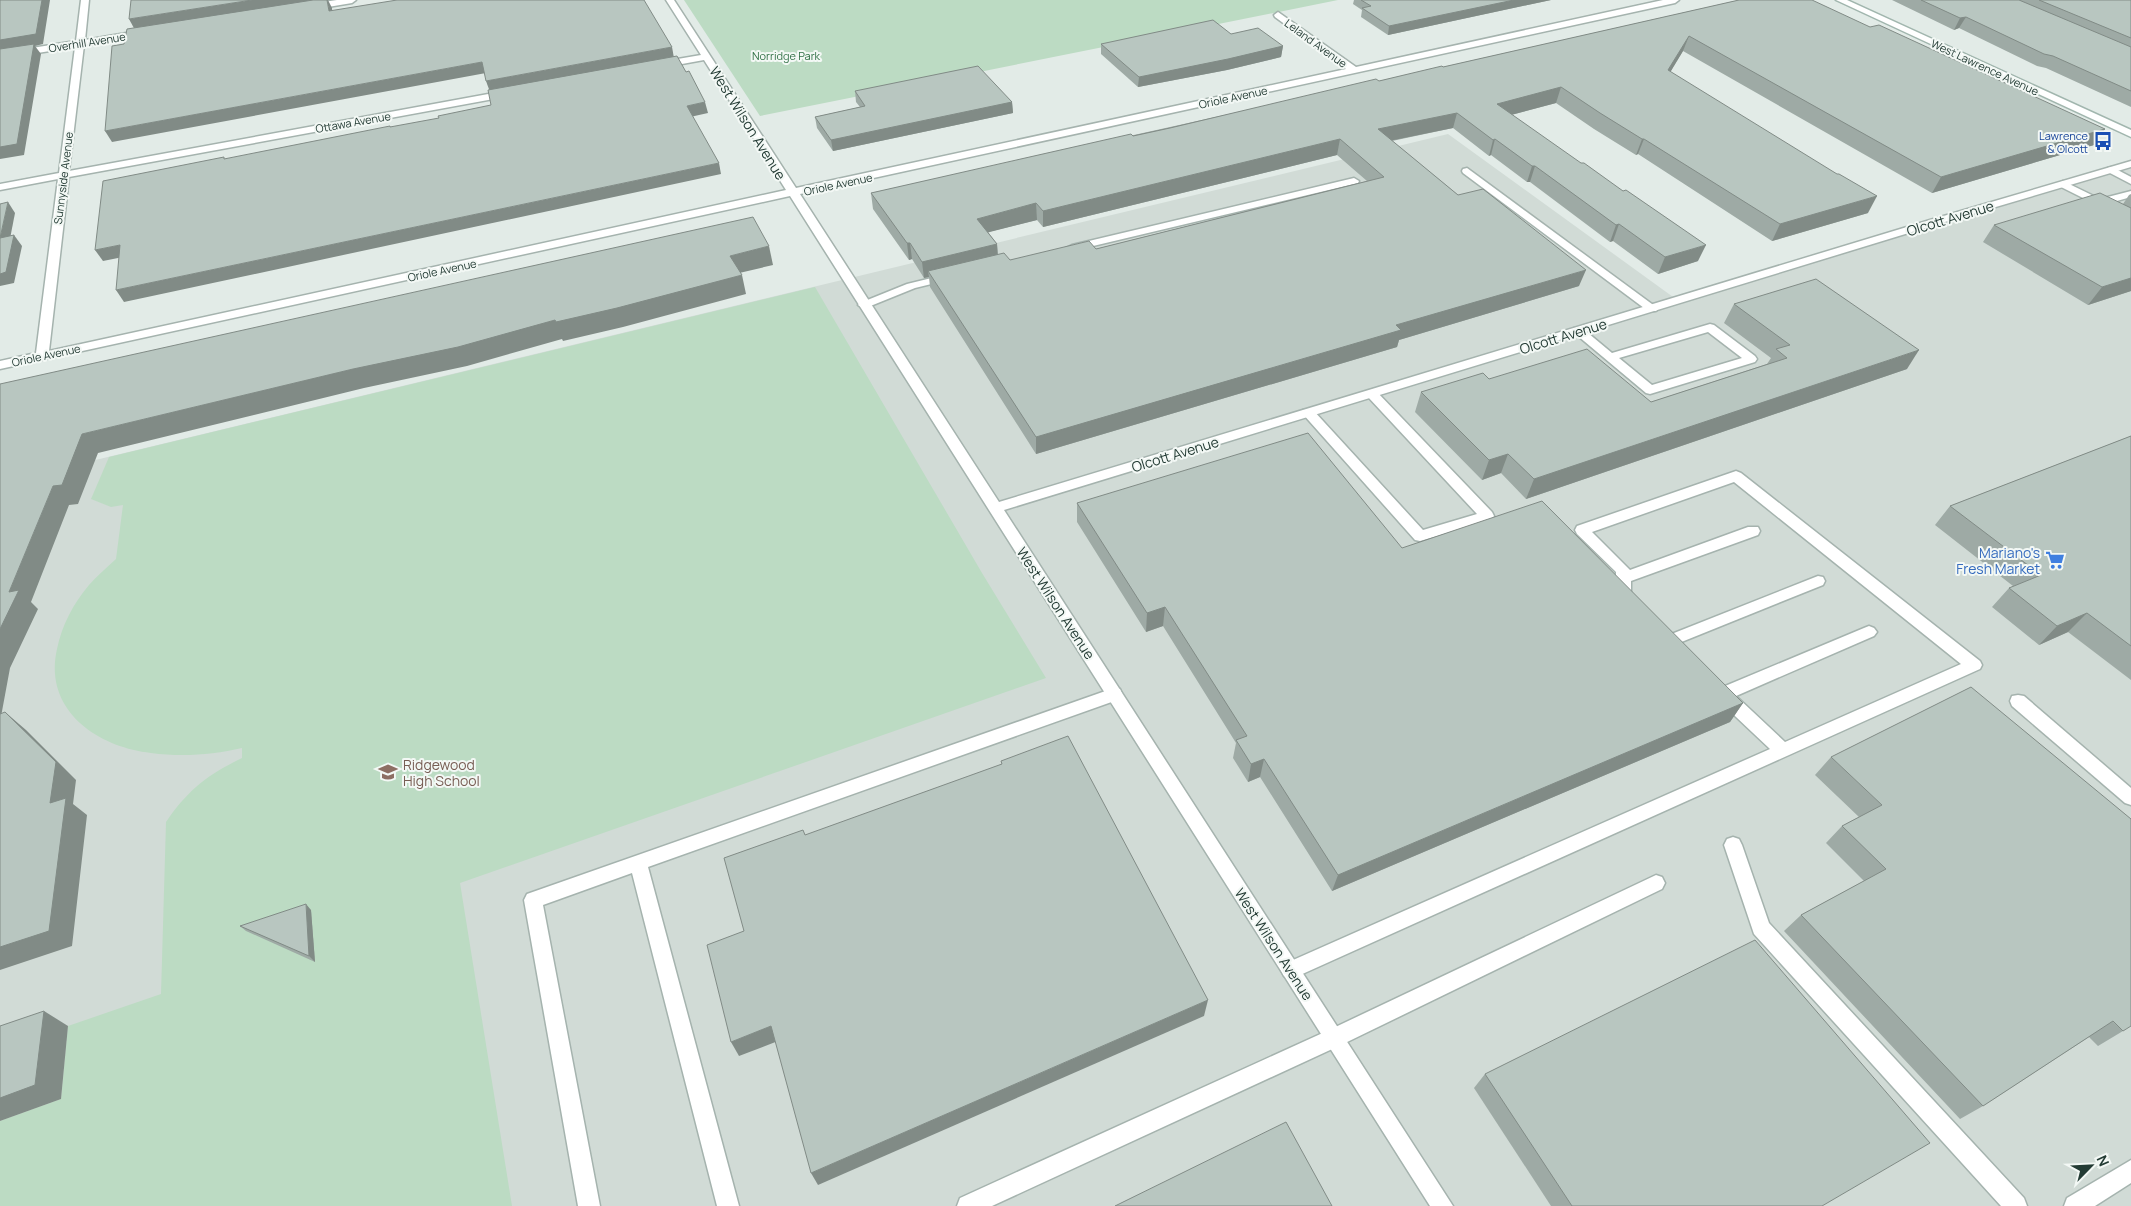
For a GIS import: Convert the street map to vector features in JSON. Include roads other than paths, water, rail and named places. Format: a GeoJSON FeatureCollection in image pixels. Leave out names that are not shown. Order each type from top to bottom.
{"type":"FeatureCollection","features":[{"type":"Feature","properties":{"kind":"street","name":"Sunnyside Avenue"},"geometry":{"type":"LineString","coordinates":[[42,356],[85,0]]}},
{"type":"Feature","properties":{"kind":"street"},"geometry":{"type":"LineString","coordinates":[[304,8],[352,0]]}},
{"type":"Feature","properties":{"kind":"street","name":"West Wilson Avenue"},"geometry":{"type":"LineString","coordinates":[[670,0],[1442,1206]]}},
{"type":"Feature","properties":{"kind":"street","name":"Oriole Avenue"},"geometry":{"type":"LineString","coordinates":[[0,365],[793,194],[1675,0]]}},
{"type":"Feature","properties":{"kind":"street","name":"West Lawrence Avenue"},"geometry":{"type":"LineString","coordinates":[[1840,0],[2131,134]]}},
{"type":"Feature","properties":{"kind":"street","name":"Leland Avenue"},"geometry":{"type":"LineString","coordinates":[[1278,15],[1354,70]]}},
{"type":"Feature","properties":{"kind":"street","name":"Overhill Avenue"},"geometry":{"type":"LineString","coordinates":[[0,56],[152,32]]}},
{"type":"Feature","properties":{"kind":"street"},"geometry":{"type":"LineString","coordinates":[[645,68],[706,57]]}},
{"type":"Feature","properties":{"kind":"street","name":"Ottawa Avenue"},"geometry":{"type":"LineString","coordinates":[[0,187],[517,92]]}},
{"type":"Feature","properties":{"kind":"street","name":"Olcott Avenue"},"geometry":{"type":"LineString","coordinates":[[994,508],[2131,164]]}},
{"type":"Feature","properties":{"kind":"street"},"geometry":{"type":"LineString","coordinates":[[2112,170],[2131,181]]}},
{"type":"Feature","properties":{"kind":"street"},"geometry":{"type":"LineString","coordinates":[[1467,171],[1652,309]]}},
{"type":"Feature","properties":{"kind":"street"},"geometry":{"type":"LineString","coordinates":[[1065,250],[1354,182]]}},
{"type":"Feature","properties":{"kind":"street"},"geometry":{"type":"LineString","coordinates":[[2063,184],[2100,204],[2131,194]]}},
{"type":"Feature","properties":{"kind":"street"},"geometry":{"type":"LineString","coordinates":[[2100,204],[2101,210],[2108,214]]}},
{"type":"Feature","properties":{"kind":"street"},"geometry":{"type":"LineString","coordinates":[[864,305],[911,286],[959,275]]}},
{"type":"Feature","properties":{"kind":"street"},"geometry":{"type":"LineString","coordinates":[[1578,331],[1650,390],[1751,359],[1710,328],[1610,357]]}},
{"type":"Feature","properties":{"kind":"street"},"geometry":{"type":"LineString","coordinates":[[1308,413],[1420,536],[1487,516],[1372,394]]}},
{"type":"Feature","properties":{"kind":"street"},"geometry":{"type":"LineString","coordinates":[[1291,970],[1974,665],[1736,476],[1582,530],[1623,570],[1624,598],[1637,610]]}},
{"type":"Feature","properties":{"kind":"street"},"geometry":{"type":"LineString","coordinates":[[1623,578],[1753,531]]}},
{"type":"Feature","properties":{"kind":"street"},"geometry":{"type":"LineString","coordinates":[[1669,640],[1818,581]]}},
{"type":"Feature","properties":{"kind":"street"},"geometry":{"type":"LineString","coordinates":[[1656,628],[1683,654]]}},
{"type":"Feature","properties":{"kind":"street"},"geometry":{"type":"LineString","coordinates":[[1724,694],[1869,632]]}},
{"type":"Feature","properties":{"kind":"street"},"geometry":{"type":"LineString","coordinates":[[1710,681],[1783,751]]}},
{"type":"Feature","properties":{"kind":"street"},"geometry":{"type":"LineString","coordinates":[[589,1206],[533,900],[1114,694]]}},
{"type":"Feature","properties":{"kind":"street"},"geometry":{"type":"LineString","coordinates":[[2018,701],[2131,798]]}},
{"type":"Feature","properties":{"kind":"street"},"geometry":{"type":"LineString","coordinates":[[1733,845],[1761,928],[2016,1206]]}},
{"type":"Feature","properties":{"kind":"street"},"geometry":{"type":"LineString","coordinates":[[638,863],[728,1206]]}},
{"type":"Feature","properties":{"kind":"street"},"geometry":{"type":"LineString","coordinates":[[968,1206],[1334,1038],[1656,883]]}},
{"type":"Feature","properties":{"kind":"street"},"geometry":{"type":"LineString","coordinates":[[2075,1206],[2131,1171]]}},
{"type":"Feature","properties":{"kind":"place","name":"Lawrence & Olcott"},"geometry":{"type":"Point","coordinates":[2103,141]}},
{"type":"Feature","properties":{"kind":"place","name":"Mariano's Fresh Market"},"geometry":{"type":"Point","coordinates":[2055,560]}},
{"type":"Feature","properties":{"kind":"place","name":"Ridgewood High School"},"geometry":{"type":"Point","coordinates":[388,772]}},
{"type":"Feature","properties":{"kind":"park label","name":"Norridge Park"},"geometry":{"type":"Point","coordinates":[786,55]}}]}
